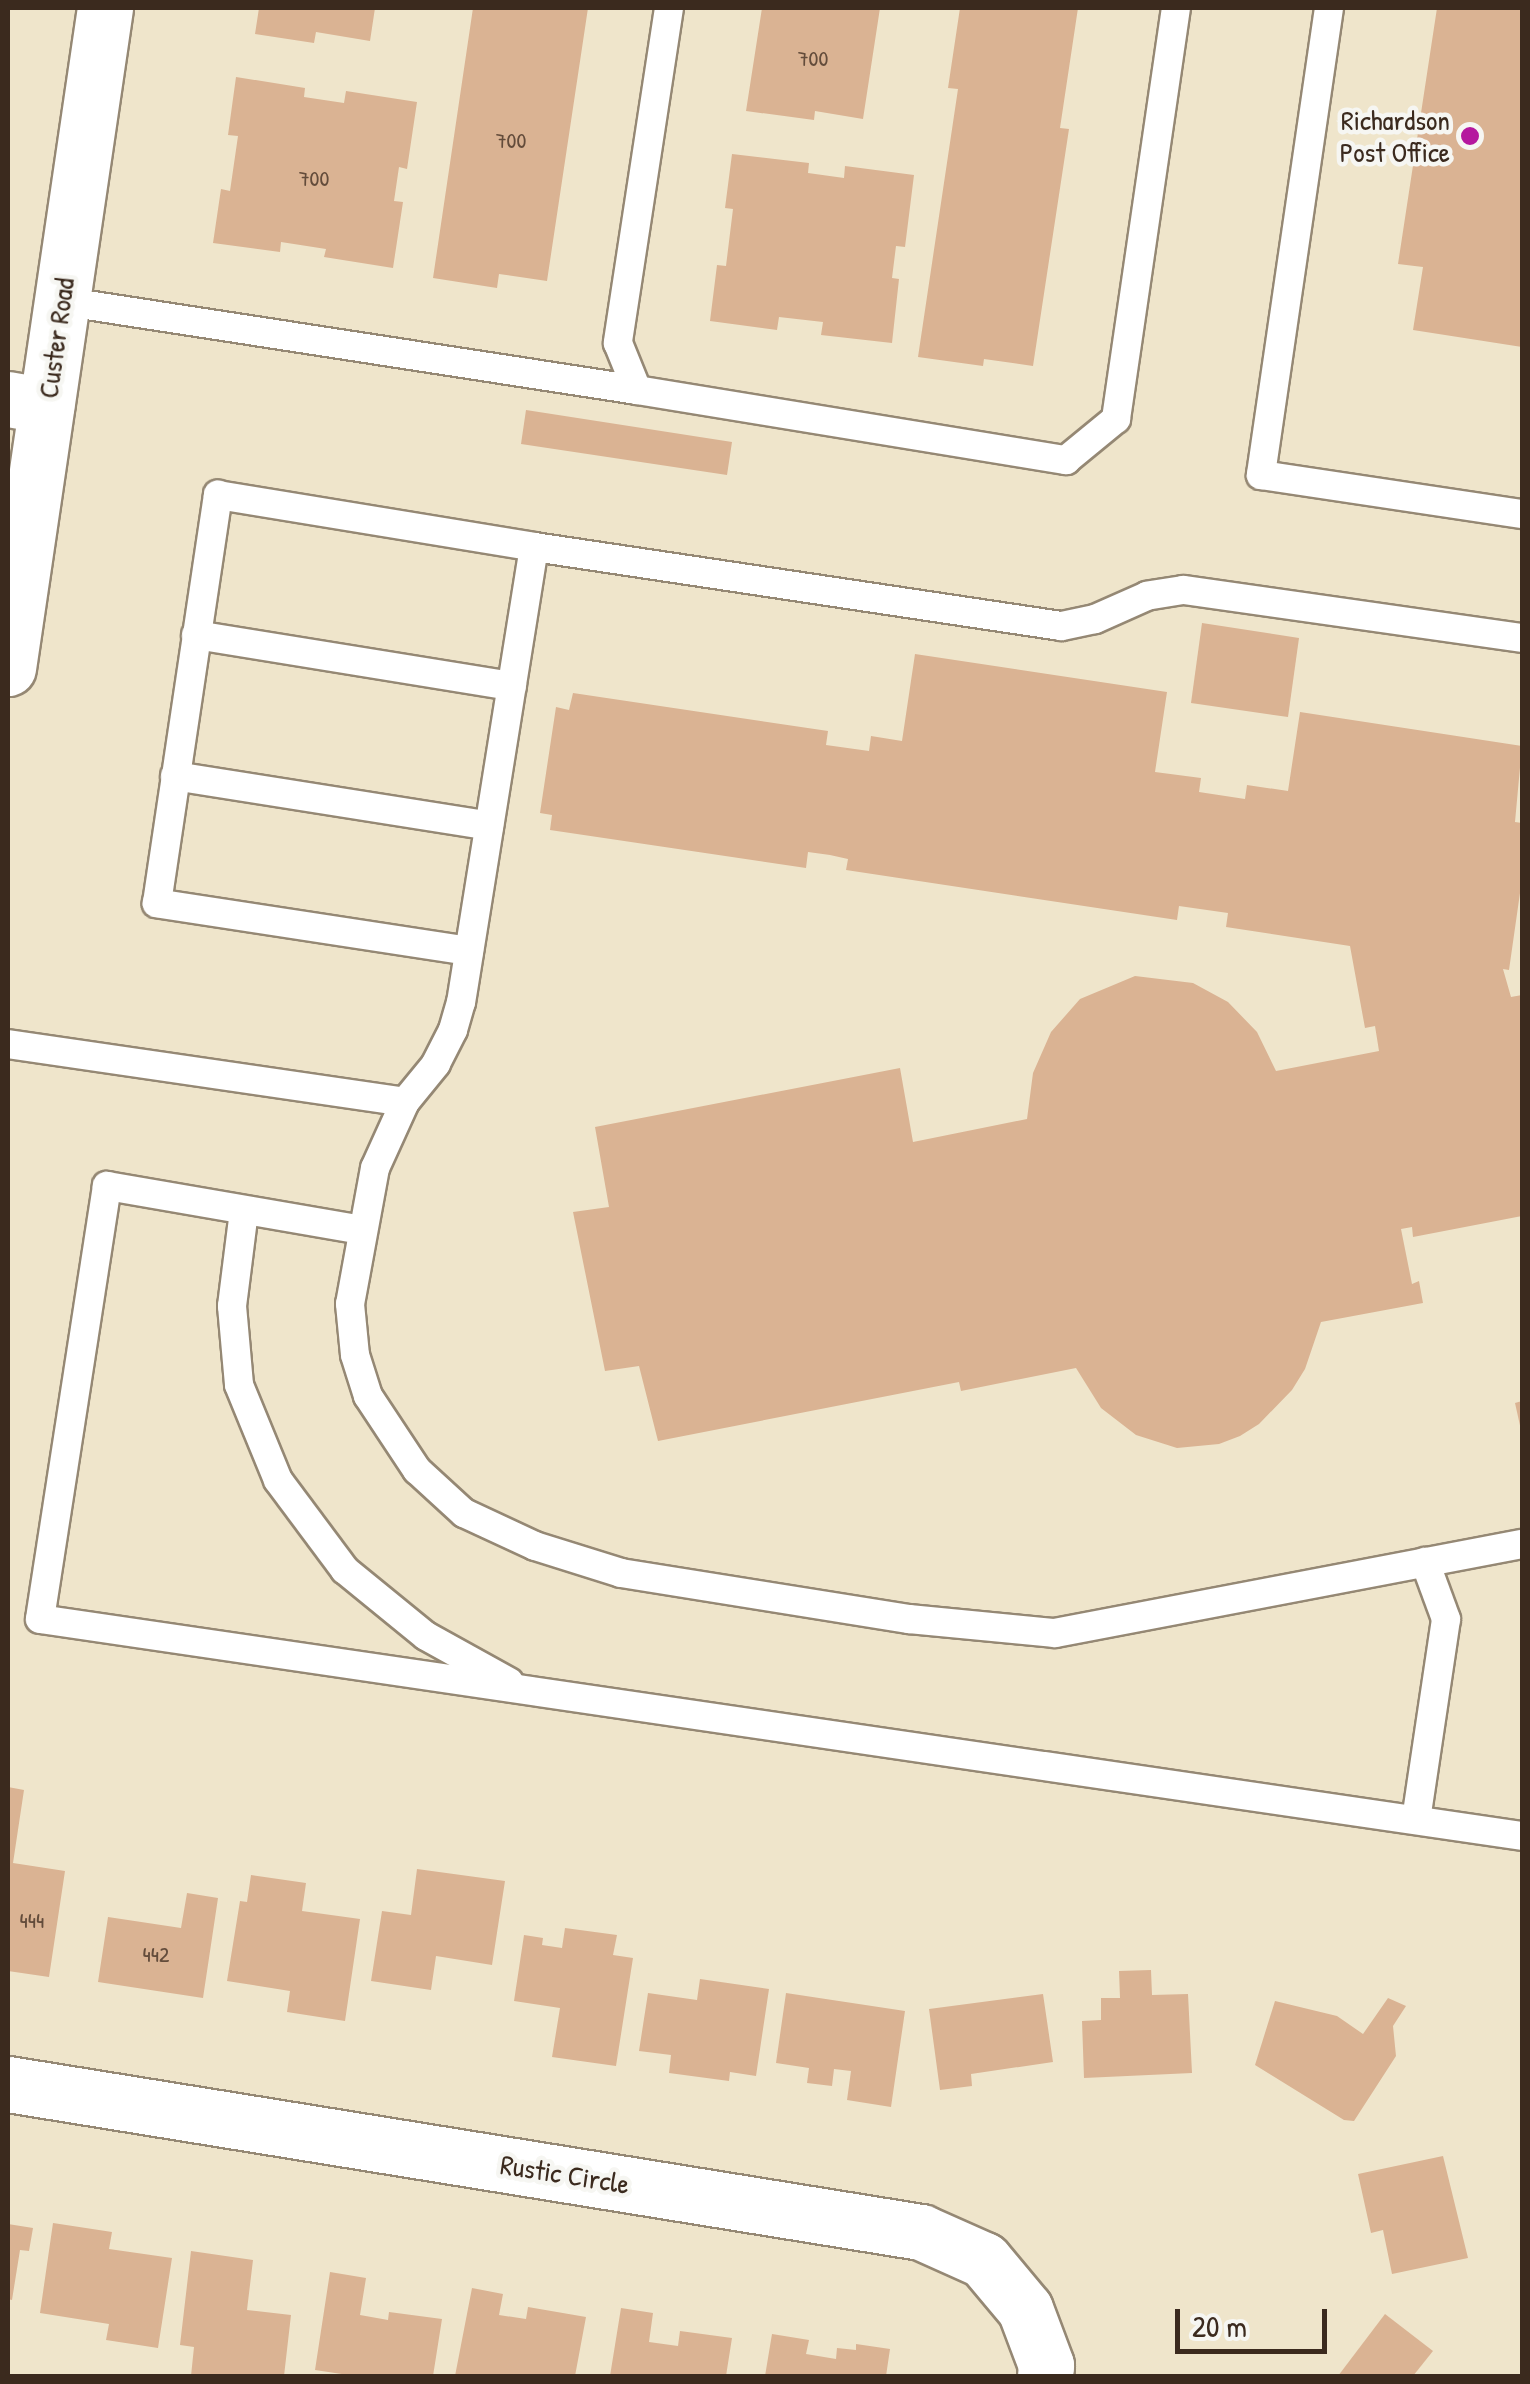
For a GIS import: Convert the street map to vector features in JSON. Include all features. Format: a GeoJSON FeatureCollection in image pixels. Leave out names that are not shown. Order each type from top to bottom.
{"type":"FeatureCollection","features":[{"type":"Feature","properties":{"kind":"street","name":"Custer Road"},"geometry":{"type":"LineString","coordinates":[[8,668],[27,402],[62,301],[105,8]]}},
{"type":"Feature","properties":{"kind":"street","name":"Rustic Circle"},"geometry":{"type":"LineString","coordinates":[[8,2084],[921,2232],[984,2260],[1025,2309],[1046,2365],[1045,2376]]}},
{"type":"Feature","properties":{"kind":"lane"},"geometry":{"type":"LineString","coordinates":[[637,390],[618,343],[669,8]]}},
{"type":"Feature","properties":{"kind":"lane"},"geometry":{"type":"LineString","coordinates":[[62,301],[1066,460],[1116,419],[1176,8]]}},
{"type":"Feature","properties":{"kind":"lane"},"geometry":{"type":"LineString","coordinates":[[1328,8],[1260,475],[1522,514]]}},
{"type":"Feature","properties":{"kind":"lane"},"geometry":{"type":"LineString","coordinates":[[469,951],[157,903],[218,495],[1062,626],[1095,620],[1147,596],[1183,590],[1522,638]]}},
{"type":"Feature","properties":{"kind":"lane"},"geometry":{"type":"LineString","coordinates":[[534,546],[454,1030],[436,1064],[404,1102],[375,1168],[350,1304],[355,1354],[368,1396],[417,1470],[464,1513],[535,1546],[621,1572],[909,1619],[1055,1632],[1522,1544]]}},
{"type":"Feature","properties":{"kind":"lane"},"geometry":{"type":"LineString","coordinates":[[196,635],[512,686]]}},
{"type":"Feature","properties":{"kind":"lane"},"geometry":{"type":"LineString","coordinates":[[175,776],[489,826]]}},
{"type":"Feature","properties":{"kind":"lane"},"geometry":{"type":"LineString","coordinates":[[8,1044],[404,1102]]}},
{"type":"Feature","properties":{"kind":"lane"},"geometry":{"type":"LineString","coordinates":[[362,1230],[107,1186],[40,1618],[1522,1836]]}},
{"type":"Feature","properties":{"kind":"lane"},"geometry":{"type":"LineString","coordinates":[[244,1211],[232,1306],[239,1385],[278,1480],[344,1570],[426,1636],[524,1690]]}},
{"type":"Feature","properties":{"kind":"lane"},"geometry":{"type":"LineString","coordinates":[[1416,1820],[1446,1618],[1425,1562]]}},
{"type":"Feature","properties":{"kind":"building"},"geometry":{"type":"Polygon","coordinates":[[[259,8],[375,8],[370,41],[316,32],[314,43],[255,34],[259,8]]]}},
{"type":"Feature","properties":{"kind":"building"},"geometry":{"type":"Polygon","coordinates":[[[473,8],[588,8],[547,281],[499,274],[497,288],[433,278],[473,8]]]}},
{"type":"Feature","properties":{"kind":"building"},"geometry":{"type":"Polygon","coordinates":[[[762,8],[880,8],[863,119],[815,111],[814,120],[746,111],[762,8]]]}},
{"type":"Feature","properties":{"kind":"building"},"geometry":{"type":"Polygon","coordinates":[[[960,8],[1078,8],[1060,128],[1069,129],[1033,366],[984,359],[983,366],[918,357],[958,89],[948,88],[960,8]]]}},
{"type":"Feature","properties":{"kind":"building","name":"Richardson Post Office"},"geometry":{"type":"Polygon","coordinates":[[[1437,8],[1522,8],[1522,347],[1413,330],[1423,267],[1398,264],[1437,8]]]}},
{"type":"Feature","properties":{"kind":"building"},"geometry":{"type":"Polygon","coordinates":[[[236,77],[305,88],[304,97],[344,103],[346,91],[417,102],[407,169],[399,167],[394,201],[403,202],[393,268],[324,257],[326,249],[281,242],[280,252],[213,243],[221,189],[230,191],[238,136],[228,135],[236,77]]]}},
{"type":"Feature","properties":{"kind":"building"},"geometry":{"type":"Polygon","coordinates":[[[732,154],[809,163],[808,173],[844,178],[845,166],[914,175],[905,247],[896,246],[892,278],[899,279],[892,343],[821,335],[823,322],[779,317],[777,330],[710,321],[717,265],[726,266],[733,209],[725,208],[732,154]]]}},
{"type":"Feature","properties":{"kind":"building"},"geometry":{"type":"Polygon","coordinates":[[[526,410],[732,442],[727,475],[521,444],[526,410]]]}},
{"type":"Feature","properties":{"kind":"building"},"geometry":{"type":"Polygon","coordinates":[[[1202,623],[1299,638],[1288,717],[1191,703],[1202,623]]]}},
{"type":"Feature","properties":{"kind":"building"},"geometry":{"type":"Polygon","coordinates":[[[915,654],[1167,692],[1155,772],[1201,778],[1199,792],[1245,799],[1247,785],[1288,791],[1300,712],[1522,746],[1515,822],[1522,823],[1522,879],[1509,970],[1503,969],[1511,997],[1522,995],[1522,1216],[1413,1237],[1412,1227],[1401,1229],[1412,1284],[1419,1281],[1423,1303],[1321,1322],[1305,1369],[1292,1390],[1259,1424],[1240,1436],[1219,1444],[1177,1448],[1136,1435],[1101,1408],[1076,1368],[961,1391],[959,1382],[658,1441],[639,1366],[605,1371],[573,1212],[609,1207],[595,1127],[900,1068],[913,1142],[1027,1119],[1033,1073],[1051,1032],[1080,999],[1135,976],[1193,983],[1228,1002],[1257,1032],[1276,1071],[1379,1051],[1375,1026],[1365,1028],[1350,946],[1226,927],[1228,913],[1179,906],[1177,920],[846,870],[848,859],[830,855],[808,852],[806,868],[550,830],[552,815],[540,813],[556,707],[569,710],[573,693],[828,731],[826,745],[869,751],[871,736],[902,741],[915,654]]]}},
{"type":"Feature","properties":{"kind":"building"},"geometry":{"type":"Polygon","coordinates":[[[1522,1401],[1522,1429],[1521,1430],[1515,1403],[1522,1401]]]}},
{"type":"Feature","properties":{"kind":"building"},"geometry":{"type":"Polygon","coordinates":[[[8,1787],[24,1790],[13,1863],[65,1871],[49,1977],[8,1971],[8,1787]]]}},
{"type":"Feature","properties":{"kind":"building"},"geometry":{"type":"Polygon","coordinates":[[[417,1869],[505,1881],[492,1965],[436,1956],[431,1990],[371,1981],[382,1911],[411,1915],[417,1869]]]}},
{"type":"Feature","properties":{"kind":"building"},"geometry":{"type":"Polygon","coordinates":[[[251,1875],[306,1883],[302,1911],[360,1919],[345,2021],[287,2012],[290,1991],[227,1981],[240,1901],[247,1902],[251,1875]]]}},
{"type":"Feature","properties":{"kind":"building"},"geometry":{"type":"Polygon","coordinates":[[[187,1893],[218,1898],[203,1998],[98,1982],[108,1917],[181,1928],[187,1893]]]}},
{"type":"Feature","properties":{"kind":"building"},"geometry":{"type":"Polygon","coordinates":[[[565,1928],[617,1935],[613,1955],[633,1958],[616,2066],[552,2057],[560,2008],[514,2001],[524,1935],[543,1938],[542,1945],[562,1948],[565,1928]]]}},
{"type":"Feature","properties":{"kind":"building"},"geometry":{"type":"Polygon","coordinates":[[[1151,1970],[1152,1995],[1188,1994],[1192,2073],[1084,2078],[1082,2021],[1101,2020],[1101,1998],[1120,1998],[1119,1971],[1151,1970]]]}},
{"type":"Feature","properties":{"kind":"building"},"geometry":{"type":"Polygon","coordinates":[[[700,1979],[769,1989],[756,2076],[730,2072],[729,2081],[669,2073],[671,2055],[639,2051],[648,1993],[697,2000],[700,1979]]]}},
{"type":"Feature","properties":{"kind":"building"},"geometry":{"type":"Polygon","coordinates":[[[786,1993],[905,2011],[891,2107],[847,2100],[851,2071],[834,2069],[832,2086],[807,2083],[809,2068],[776,2063],[786,1993]]]}},
{"type":"Feature","properties":{"kind":"building"},"geometry":{"type":"Polygon","coordinates":[[[1043,1994],[1053,2062],[971,2074],[972,2086],[940,2090],[929,2009],[1043,1994]]]}},
{"type":"Feature","properties":{"kind":"building"},"geometry":{"type":"Polygon","coordinates":[[[1388,1998],[1406,2006],[1393,2026],[1396,2056],[1354,2121],[1344,2120],[1255,2065],[1275,2001],[1337,2016],[1363,2034],[1388,1998]]]}},
{"type":"Feature","properties":{"kind":"building"},"geometry":{"type":"Polygon","coordinates":[[[1443,2156],[1468,2258],[1392,2274],[1383,2230],[1371,2233],[1358,2174],[1443,2156]]]}},
{"type":"Feature","properties":{"kind":"building"},"geometry":{"type":"Polygon","coordinates":[[[53,2223],[112,2232],[109,2249],[172,2258],[158,2348],[106,2340],[109,2324],[40,2313],[53,2223]]]}},
{"type":"Feature","properties":{"kind":"building"},"geometry":{"type":"Polygon","coordinates":[[[8,2224],[33,2228],[29,2251],[20,2250],[12,2300],[8,2299],[8,2224]]]}},
{"type":"Feature","properties":{"kind":"building"},"geometry":{"type":"Polygon","coordinates":[[[191,2251],[253,2260],[247,2310],[291,2315],[284,2376],[191,2376],[194,2347],[180,2345],[191,2251]]]}},
{"type":"Feature","properties":{"kind":"building"},"geometry":{"type":"Polygon","coordinates":[[[330,2272],[366,2278],[360,2315],[388,2320],[389,2312],[442,2319],[433,2376],[355,2376],[315,2370],[330,2272]]]}},
{"type":"Feature","properties":{"kind":"building"},"geometry":{"type":"Polygon","coordinates":[[[472,2288],[503,2294],[499,2315],[526,2319],[528,2307],[586,2317],[575,2376],[455,2376],[472,2288]]]}},
{"type":"Feature","properties":{"kind":"building"},"geometry":{"type":"Polygon","coordinates":[[[621,2308],[653,2313],[649,2342],[678,2346],[680,2331],[732,2338],[726,2376],[610,2376],[621,2308]]]}},
{"type":"Feature","properties":{"kind":"building"},"geometry":{"type":"Polygon","coordinates":[[[1385,2314],[1433,2351],[1413,2376],[1338,2376],[1385,2314]]]}},
{"type":"Feature","properties":{"kind":"building"},"geometry":{"type":"Polygon","coordinates":[[[772,2334],[809,2340],[806,2354],[836,2359],[837,2348],[856,2350],[856,2344],[890,2349],[886,2376],[765,2376],[772,2334]]]}},
{"type":"Feature","properties":{"kind":"place","name":"Richardson Post Office"},"geometry":{"type":"Point","coordinates":[1470,136]}}]}
